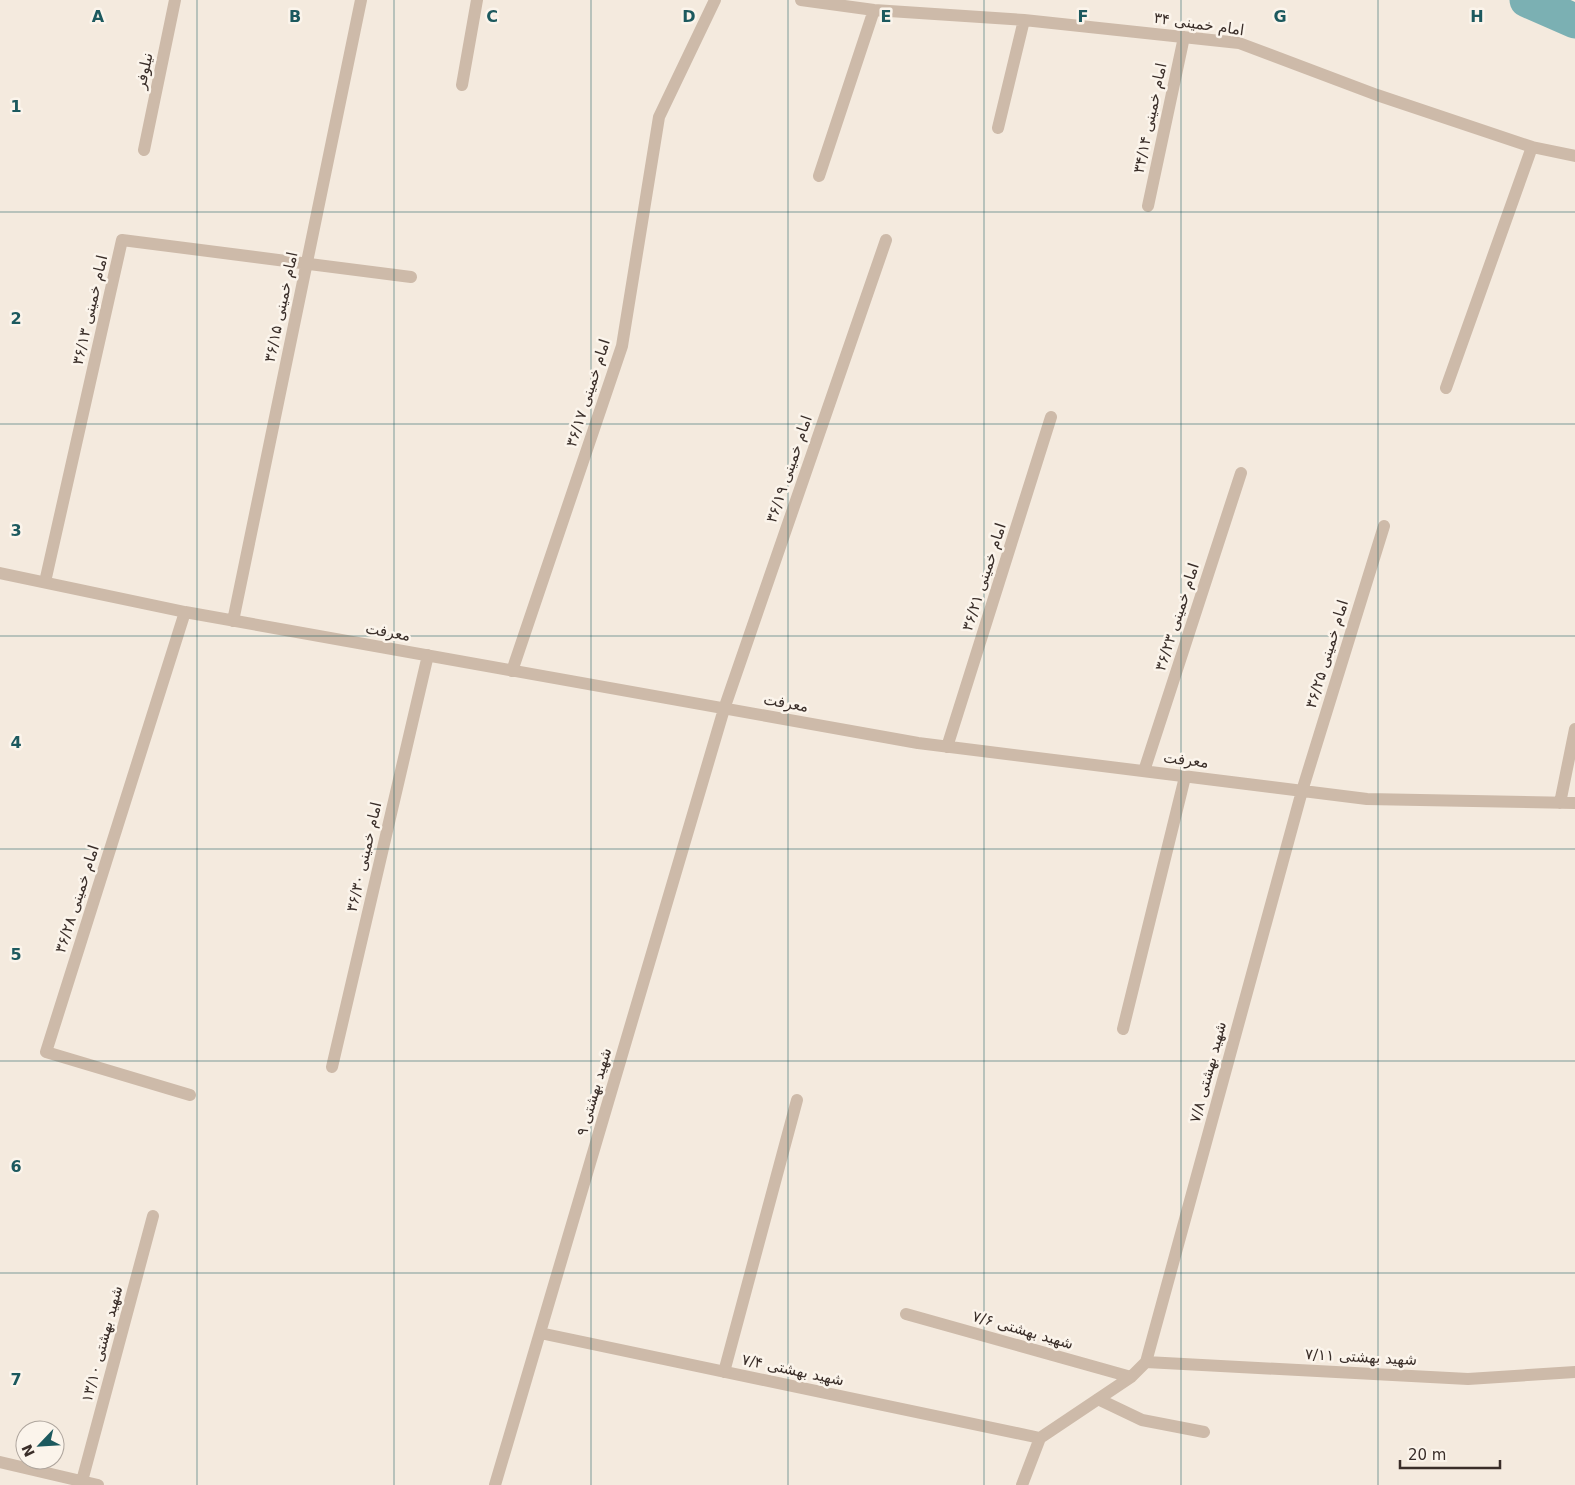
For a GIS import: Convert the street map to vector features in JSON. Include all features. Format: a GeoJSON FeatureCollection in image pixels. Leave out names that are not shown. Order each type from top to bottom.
{"type":"FeatureCollection","features":[{"type":"Feature","properties":{"kind":"street","name":"نیلوفر"},"geometry":{"type":"LineString","coordinates":[[144,150],[175,0]]}},
{"type":"Feature","properties":{"kind":"street","name":"امام خمینی ۳۶/۱۵"},"geometry":{"type":"LineString","coordinates":[[233,621],[361,0]]}},
{"type":"Feature","properties":{"kind":"street"},"geometry":{"type":"LineString","coordinates":[[462,85],[477,0]]}},
{"type":"Feature","properties":{"kind":"street","name":"امام خمینی ۳۶/۱۷"},"geometry":{"type":"LineString","coordinates":[[512,671],[622,346],[659,117],[715,0]]}},
{"type":"Feature","properties":{"kind":"street","name":"امام خمینی ۳۴"},"geometry":{"type":"LineString","coordinates":[[801,0],[874,10],[1024,20],[1238,43],[1377,95],[1532,147],[1575,156]]}},
{"type":"Feature","properties":{"kind":"street"},"geometry":{"type":"LineString","coordinates":[[819,176],[874,10]]}},
{"type":"Feature","properties":{"kind":"street"},"geometry":{"type":"LineString","coordinates":[[998,128],[1024,20]]}},
{"type":"Feature","properties":{"kind":"street","name":"امام خمینی ۳۴/۱۴"},"geometry":{"type":"LineString","coordinates":[[1148,206],[1184,37]]}},
{"type":"Feature","properties":{"kind":"street"},"geometry":{"type":"LineString","coordinates":[[1446,388],[1532,147]]}},
{"type":"Feature","properties":{"kind":"street","name":"امام خمینی ۳۶/۱۳"},"geometry":{"type":"LineString","coordinates":[[45,582],[122,240],[411,277]]}},
{"type":"Feature","properties":{"kind":"street","name":"امام خمینی ۳۶/۱۹"},"geometry":{"type":"LineString","coordinates":[[724,709],[886,240]]}},
{"type":"Feature","properties":{"kind":"street","name":"امام خمینی ۳۶/۲۱"},"geometry":{"type":"LineString","coordinates":[[947,747],[1051,417]]}},
{"type":"Feature","properties":{"kind":"street","name":"امام خمینی ۳۶/۲۳"},"geometry":{"type":"LineString","coordinates":[[1144,771],[1241,473]]}},
{"type":"Feature","properties":{"kind":"street","name":"امام خمینی ۳۶/۲۵"},"geometry":{"type":"LineString","coordinates":[[1302,791],[1384,526]]}},
{"type":"Feature","properties":{"kind":"street","name":"معرفت"},"geometry":{"type":"LineString","coordinates":[[0,573],[233,621],[918,743],[1367,799],[1575,803]]}},
{"type":"Feature","properties":{"kind":"street","name":"امام خمینی ۳۶/۲۸"},"geometry":{"type":"LineString","coordinates":[[185,612],[46,1052],[190,1095]]}},
{"type":"Feature","properties":{"kind":"street","name":"امام خمینی ۳۶/۳۰"},"geometry":{"type":"LineString","coordinates":[[332,1067],[428,655]]}},
{"type":"Feature","properties":{"kind":"street","name":"شهید بهشتی ۹"},"geometry":{"type":"LineString","coordinates":[[496,1485],[724,709]]}},
{"type":"Feature","properties":{"kind":"street"},"geometry":{"type":"LineString","coordinates":[[1560,803],[1575,729]]}},
{"type":"Feature","properties":{"kind":"street"},"geometry":{"type":"LineString","coordinates":[[1123,1029],[1185,776]]}},
{"type":"Feature","properties":{"kind":"street","name":"شهید بهشتی ۷/۸"},"geometry":{"type":"LineString","coordinates":[[1146,1362],[1302,791]]}},
{"type":"Feature","properties":{"kind":"street"},"geometry":{"type":"LineString","coordinates":[[724,1372],[798,1100]]}},
{"type":"Feature","properties":{"kind":"street","name":"شهید بهشتی ۱۳/۱۰"},"geometry":{"type":"LineString","coordinates":[[82,1481],[153,1216]]}},
{"type":"Feature","properties":{"kind":"street","name":"شهید بهشتی ۷/۶"},"geometry":{"type":"LineString","coordinates":[[906,1314],[1131,1377]]}},
{"type":"Feature","properties":{"kind":"street","name":"شهید بهشتی ۷/۴"},"geometry":{"type":"LineString","coordinates":[[540,1333],[1040,1438]]}},
{"type":"Feature","properties":{"kind":"street"},"geometry":{"type":"LineString","coordinates":[[1022,1485],[1040,1438],[1131,1377],[1146,1362]]}},
{"type":"Feature","properties":{"kind":"street","name":"شهید بهشتی ۷/۱۱"},"geometry":{"type":"LineString","coordinates":[[1146,1362],[1468,1379],[1575,1372]]}},
{"type":"Feature","properties":{"kind":"street"},"geometry":{"type":"LineString","coordinates":[[1098,1399],[1142,1420],[1204,1432]]}},
{"type":"Feature","properties":{"kind":"street"},"geometry":{"type":"LineString","coordinates":[[0,1462],[98,1485]]}},
{"type":"Feature","properties":{"kind":"waterway"},"geometry":{"type":"LineString","coordinates":[[1527,0],[1575,21]]}}]}
